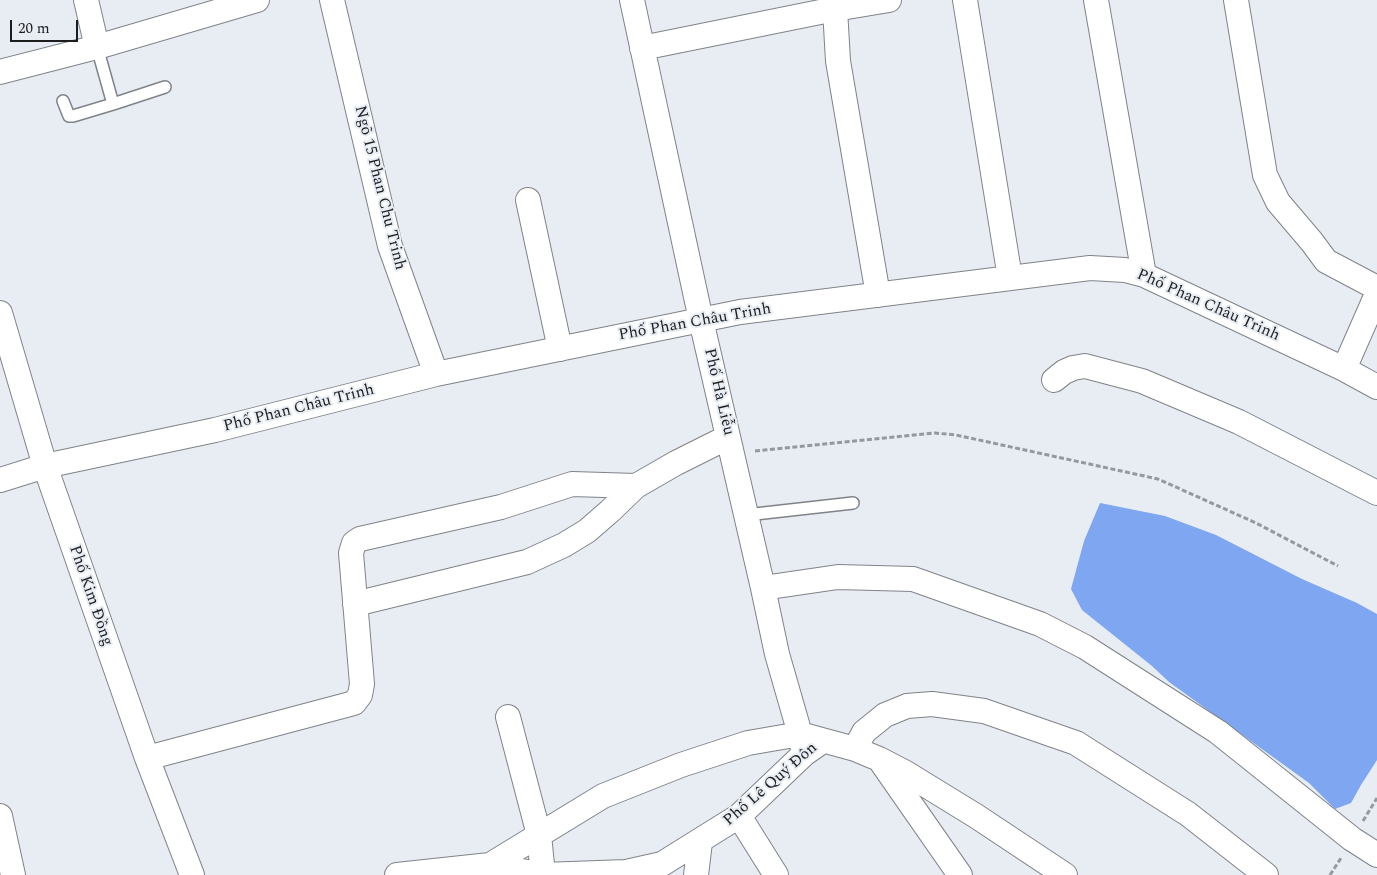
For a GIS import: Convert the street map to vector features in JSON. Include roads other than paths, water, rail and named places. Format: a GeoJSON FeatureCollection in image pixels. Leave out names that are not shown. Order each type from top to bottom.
{"type":"FeatureCollection","features":[{"type":"Feature","properties":{"kind":"street"},"geometry":{"type":"LineString","coordinates":[[86,0],[97,46]]}},
{"type":"Feature","properties":{"kind":"street"},"geometry":{"type":"LineString","coordinates":[[0,72],[97,46],[206,7],[257,0]]}},
{"type":"Feature","properties":{"kind":"street","name":"Ngõ 15 Phan Chu Trinh"},"geometry":{"type":"LineString","coordinates":[[332,0],[390,246],[436,374]]}},
{"type":"Feature","properties":{"kind":"street","name":"Phố Hà Liễu"},"geometry":{"type":"LineString","coordinates":[[632,0],[776,654],[802,744]]}},
{"type":"Feature","properties":{"kind":"street"},"geometry":{"type":"LineString","coordinates":[[642,48],[889,0]]}},
{"type":"Feature","properties":{"kind":"street"},"geometry":{"type":"LineString","coordinates":[[965,0],[1010,278]]}},
{"type":"Feature","properties":{"kind":"street"},"geometry":{"type":"LineString","coordinates":[[1096,0],[1144,275]]}},
{"type":"Feature","properties":{"kind":"street"},"geometry":{"type":"LineString","coordinates":[[1237,0],[1265,175],[1278,202],[1326,261],[1377,288]]}},
{"type":"Feature","properties":{"kind":"street"},"geometry":{"type":"LineString","coordinates":[[835,9],[838,62],[878,295]]}},
{"type":"Feature","properties":{"kind":"street"},"geometry":{"type":"LineString","coordinates":[[528,200],[560,349]]}},
{"type":"Feature","properties":{"kind":"street","name":"Phố Phan Châu Trinh"},"geometry":{"type":"LineString","coordinates":[[0,480],[45,466],[216,430],[436,374],[740,312],[1090,268],[1125,270],[1144,275],[1344,368],[1377,387]]}},
{"type":"Feature","properties":{"kind":"street"},"geometry":{"type":"LineString","coordinates":[[1344,368],[1377,294]]}},
{"type":"Feature","properties":{"kind":"street","name":"Phố Kim Đồng"},"geometry":{"type":"LineString","coordinates":[[0,313],[45,466],[147,758],[192,875]]}},
{"type":"Feature","properties":{"kind":"street"},"geometry":{"type":"LineString","coordinates":[[1054,380],[1064,372],[1084,366],[1142,382],[1239,422],[1377,493]]}},
{"type":"Feature","properties":{"kind":"street"},"geometry":{"type":"LineString","coordinates":[[355,604],[527,562],[564,545],[587,531],[636,486],[676,463],[730,445]]}},
{"type":"Feature","properties":{"kind":"street"},"geometry":{"type":"LineString","coordinates":[[147,758],[354,703],[360,694],[362,684],[350,553],[354,543],[360,539],[501,507],[572,484],[636,486]]}},
{"type":"Feature","properties":{"kind":"street"},"geometry":{"type":"LineString","coordinates":[[763,588],[838,577],[912,580],[1040,624],[1086,647],[1218,732],[1352,839],[1377,855]]}},
{"type":"Feature","properties":{"kind":"street"},"geometry":{"type":"LineString","coordinates":[[855,749],[864,732],[871,726],[885,715],[907,706],[932,704],[984,711],[1076,743],[1188,814],[1266,875]]}},
{"type":"Feature","properties":{"kind":"street"},"geometry":{"type":"LineString","coordinates":[[508,717],[539,835],[544,875]]}},
{"type":"Feature","properties":{"kind":"street","name":"Phố Lê Quý Đôn"},"geometry":{"type":"LineString","coordinates":[[490,865],[604,796],[681,765],[748,744],[802,744],[823,740],[855,749],[906,773],[976,816],[1065,875]]}},
{"type":"Feature","properties":{"kind":"street","name":"Phố Lê Quý Đôn"},"geometry":{"type":"LineString","coordinates":[[397,875],[490,865],[544,875],[626,872],[662,864],[739,816],[802,744]]}},
{"type":"Feature","properties":{"kind":"street"},"geometry":{"type":"LineString","coordinates":[[880,760],[960,875]]}},
{"type":"Feature","properties":{"kind":"street"},"geometry":{"type":"LineString","coordinates":[[0,816],[13,875]]}},
{"type":"Feature","properties":{"kind":"street"},"geometry":{"type":"LineString","coordinates":[[739,816],[776,875]]}},
{"type":"Feature","properties":{"kind":"street"},"geometry":{"type":"LineString","coordinates":[[696,875],[700,842]]}},
{"type":"Feature","properties":{"kind":"lane"},"geometry":{"type":"LineString","coordinates":[[97,46],[113,104]]}},
{"type":"Feature","properties":{"kind":"lane"},"geometry":{"type":"LineString","coordinates":[[63,101],[69,116],[73,116],[165,87]]}},
{"type":"Feature","properties":{"kind":"lane"},"geometry":{"type":"LineString","coordinates":[[746,514],[853,503]]}},
{"type":"Feature","properties":{"kind":"water"},"geometry":{"type":"Polygon","coordinates":[[[1100,503],[1165,516],[1216,535],[1302,579],[1357,603],[1377,614],[1377,760],[1351,803],[1335,809],[1309,783],[1169,682],[1082,610],[1071,589],[1084,541],[1100,503]]]}}]}
